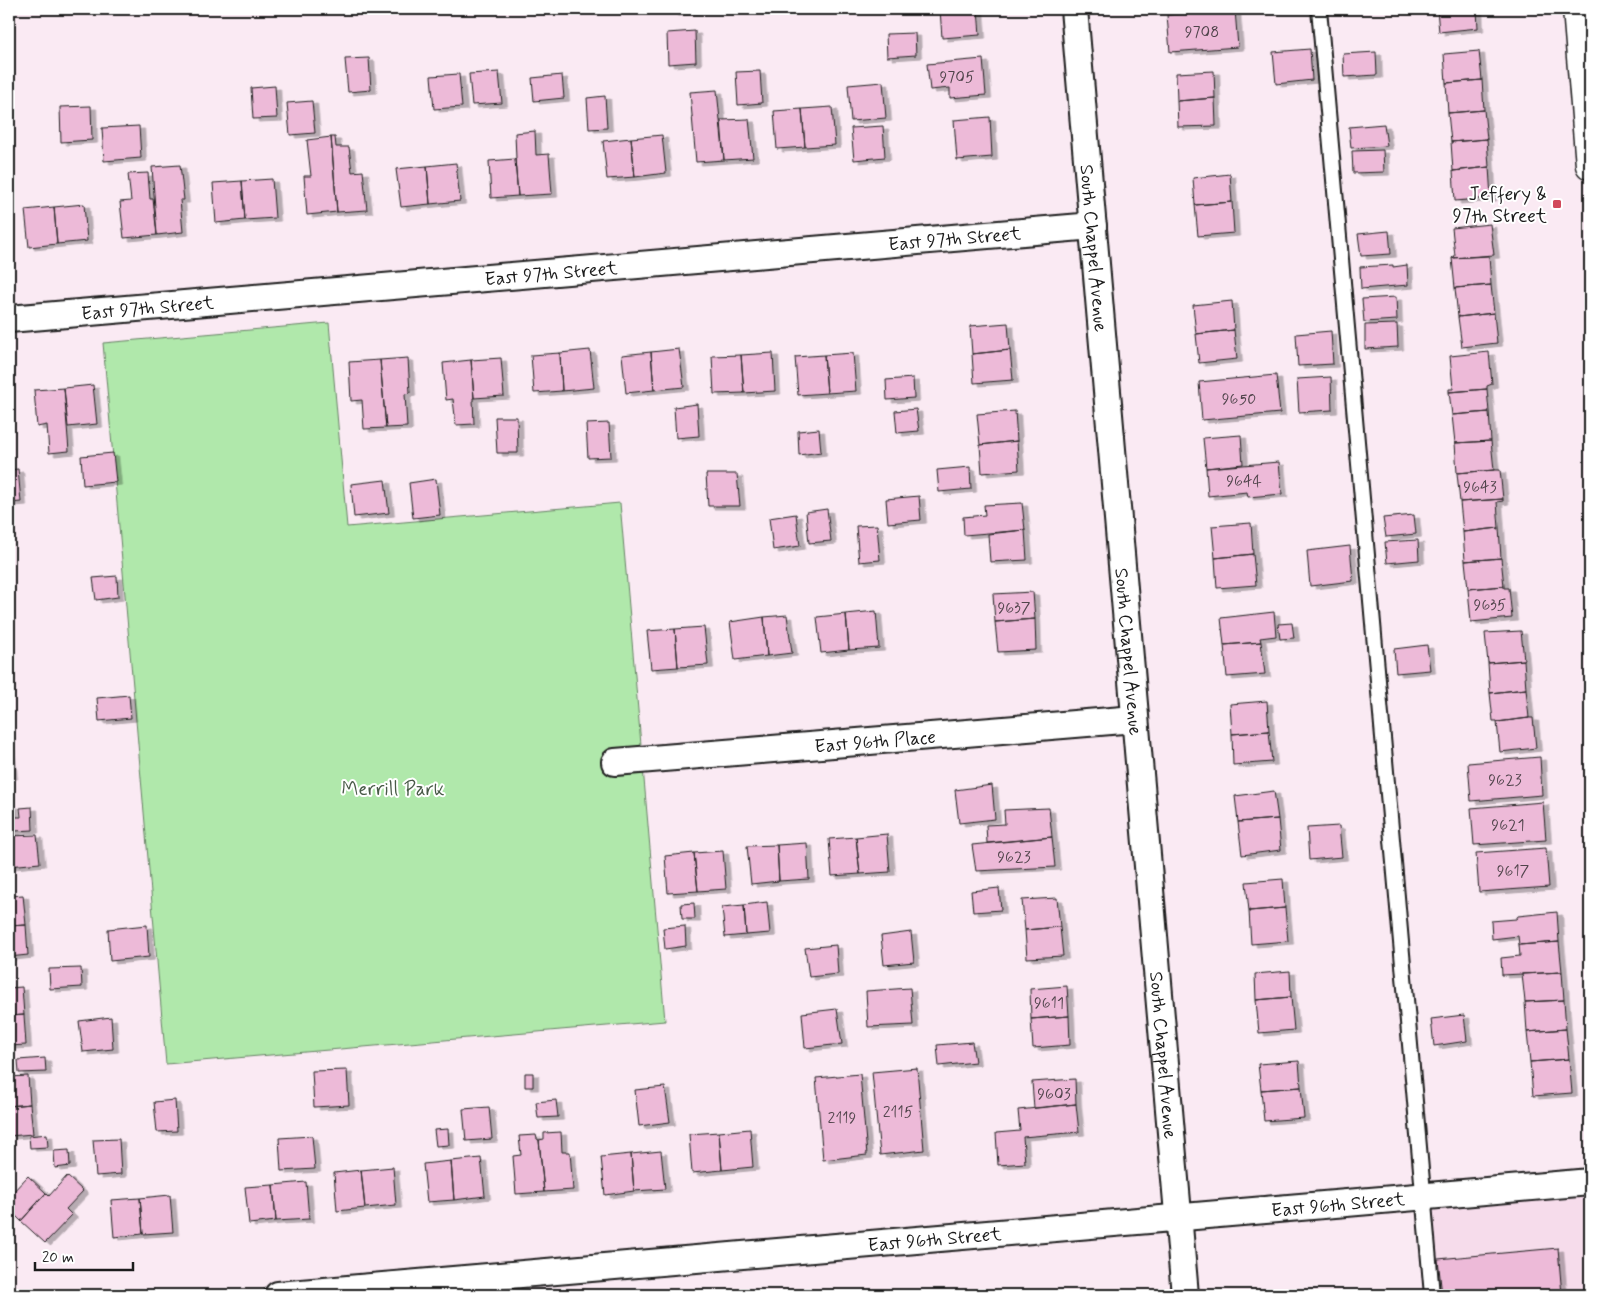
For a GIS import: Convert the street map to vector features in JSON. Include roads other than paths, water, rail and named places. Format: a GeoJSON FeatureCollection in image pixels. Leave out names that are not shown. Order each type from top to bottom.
{"type":"FeatureCollection","features":[{"type":"Feature","properties":{"kind":"main road"},"geometry":{"type":"LineString","coordinates":[[1576,9],[1590,165]]}},
{"type":"Feature","properties":{"kind":"street","name":"South Chappel Avenue"},"geometry":{"type":"LineString","coordinates":[[1074,9],[1186,1295]]}},
{"type":"Feature","properties":{"kind":"street","name":"East 97th Street"},"geometry":{"type":"LineString","coordinates":[[9,319],[1093,226]]}},
{"type":"Feature","properties":{"kind":"street","name":"East 96th Place"},"geometry":{"type":"LineString","coordinates":[[615,762],[1135,719]]}},
{"type":"Feature","properties":{"kind":"street","name":"East 96th Street"},"geometry":{"type":"LineString","coordinates":[[278,1295],[1590,1182]]}},
{"type":"Feature","properties":{"kind":"lane"},"geometry":{"type":"LineString","coordinates":[[1319,9],[1432,1295]]}},
{"type":"Feature","properties":{"kind":"place","name":"Jeffery & 97th Street"},"geometry":{"type":"Point","coordinates":[1557,204]}},
{"type":"Feature","properties":{"kind":"park label","name":"Merrill Park"},"geometry":{"type":"Point","coordinates":[393,788]}}]}
